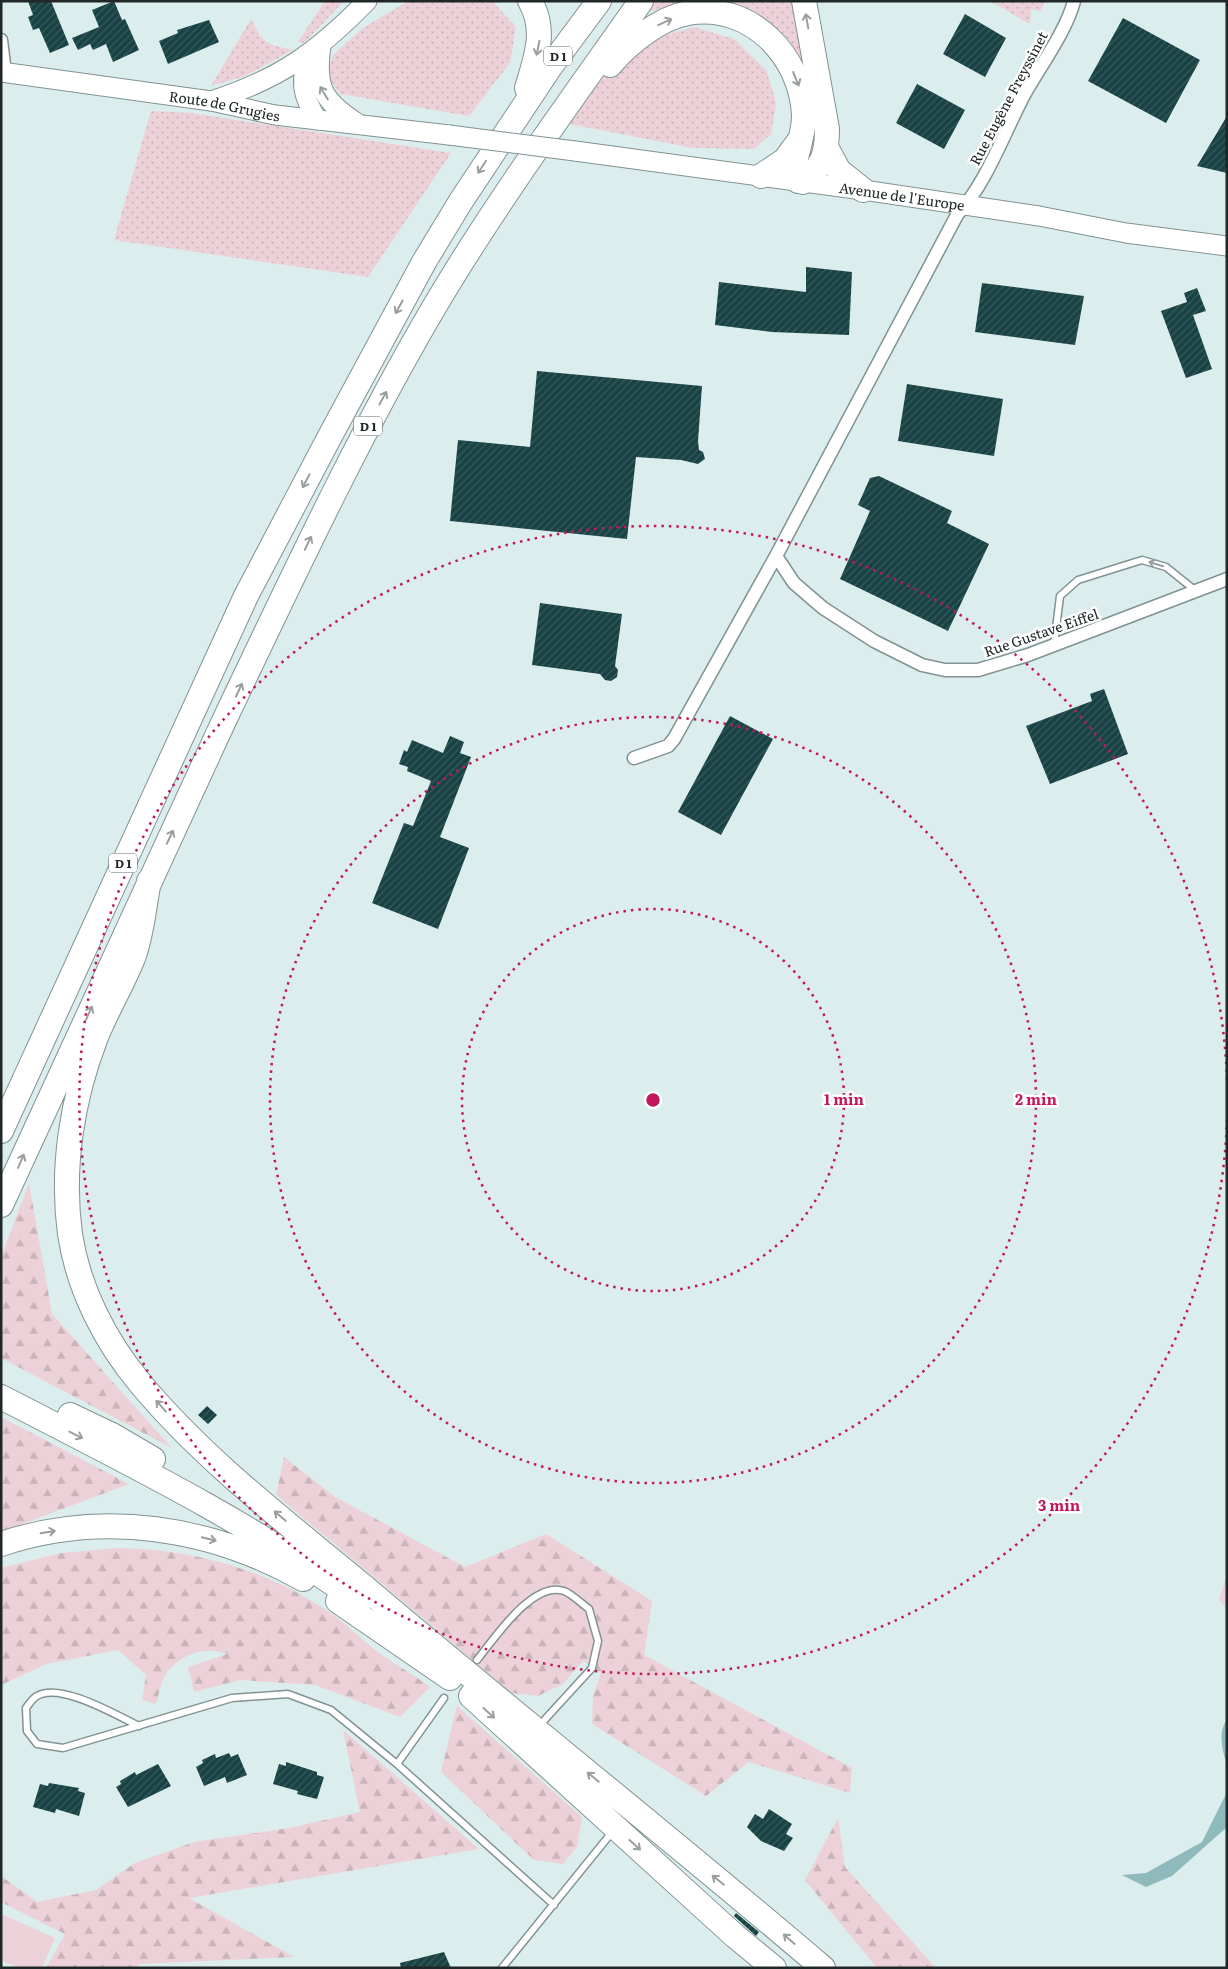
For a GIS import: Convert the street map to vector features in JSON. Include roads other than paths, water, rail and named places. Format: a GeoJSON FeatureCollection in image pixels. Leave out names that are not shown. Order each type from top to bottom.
{"type":"FeatureCollection","features":[{"type":"Feature","properties":{"kind":"highway"},"geometry":{"type":"LineString","coordinates":[[520,113],[539,43],[539,26],[530,1]]}},
{"type":"Feature","properties":{"kind":"highway","name":"D 1"},"geometry":{"type":"LineString","coordinates":[[1,1131],[235,620],[329,438],[424,262],[466,193],[550,66],[599,1]]}},
{"type":"Feature","properties":{"kind":"highway","name":"D 1"},"geometry":{"type":"LineString","coordinates":[[1,1205],[149,881],[313,533],[382,400],[439,299],[485,225],[641,1]]}},
{"type":"Feature","properties":{"kind":"highway"},"geometry":{"type":"LineString","coordinates":[[528,162],[624,48],[653,28],[687,13],[707,11],[727,14],[743,20],[771,38],[787,60],[799,89],[804,116],[793,172],[800,181],[817,171],[827,149],[828,129],[804,1]]}},
{"type":"Feature","properties":{"kind":"highway"},"geometry":{"type":"LineString","coordinates":[[761,176],[785,160],[799,141]]}},
{"type":"Feature","properties":{"kind":"highway"},"geometry":{"type":"LineString","coordinates":[[827,149],[839,171],[863,190]]}},
{"type":"Feature","properties":{"kind":"highway"},"geometry":{"type":"LineString","coordinates":[[1,1107],[183,703],[201,670],[235,620]]}},
{"type":"Feature","properties":{"kind":"highway"},"geometry":{"type":"LineString","coordinates":[[149,881],[134,956],[96,1036],[75,1108],[70,1137],[67,1198],[70,1236],[86,1294],[116,1350],[138,1381],[208,1456],[429,1643],[536,1730],[735,1936],[774,1968]]}},
{"type":"Feature","properties":{"kind":"highway"},"geometry":{"type":"LineString","coordinates":[[1,1382],[112,1435],[254,1520],[429,1643]]}},
{"type":"Feature","properties":{"kind":"highway"},"geometry":{"type":"LineString","coordinates":[[1,1397],[165,1483],[308,1565],[374,1613],[448,1689]]}},
{"type":"Feature","properties":{"kind":"highway"},"geometry":{"type":"LineString","coordinates":[[1,1544],[45,1532],[107,1526],[147,1528],[214,1540],[259,1557],[324,1592],[448,1689],[623,1818],[756,1911],[822,1968]]}},
{"type":"Feature","properties":{"kind":"street"},"geometry":{"type":"LineString","coordinates":[[211,101],[245,90],[276,75],[314,51],[362,6],[378,1]]}},
{"type":"Feature","properties":{"kind":"street","name":"Rue Eugène Freyssinet"},"geometry":{"type":"LineString","coordinates":[[964,206],[971,198],[1024,96],[1053,46],[1074,1]]}},
{"type":"Feature","properties":{"kind":"street"},"geometry":{"type":"LineString","coordinates":[[1,40],[3,73]]}},
{"type":"Feature","properties":{"kind":"street"},"geometry":{"type":"LineString","coordinates":[[314,51],[302,86],[305,100],[317,120]]}},
{"type":"Feature","properties":{"kind":"street"},"geometry":{"type":"LineString","coordinates":[[314,51],[320,87],[327,99],[340,113],[360,125]]}},
{"type":"Feature","properties":{"kind":"street","name":"Route de Grugies"},"geometry":{"type":"LineString","coordinates":[[3,73],[211,101],[275,115],[575,151]]}},
{"type":"Feature","properties":{"kind":"street","name":"Avenue de l'Europe"},"geometry":{"type":"LineString","coordinates":[[575,151],[863,190],[1039,216],[1126,233],[1227,246]]}},
{"type":"Feature","properties":{"kind":"street"},"geometry":{"type":"LineString","coordinates":[[634,758],[668,746],[674,739],[776,556],[957,214],[964,206]]}},
{"type":"Feature","properties":{"kind":"street","name":"Rue Gustave Eiffel"},"geometry":{"type":"LineString","coordinates":[[776,556],[794,584],[823,608],[874,641],[922,665],[945,670],[978,670],[1054,645],[1227,579]]}},
{"type":"Feature","properties":{"kind":"lane"},"geometry":{"type":"LineString","coordinates":[[1054,645],[1060,596],[1078,580],[1142,560],[1166,568],[1196,591]]}},
{"type":"Feature","properties":{"kind":"lane"},"geometry":{"type":"LineString","coordinates":[[477,1660],[514,1614],[541,1592],[564,1590],[589,1609],[598,1641],[592,1668],[536,1730]]}},
{"type":"Feature","properties":{"kind":"lane"},"geometry":{"type":"LineString","coordinates":[[397,1764],[448,1689]]}},
{"type":"Feature","properties":{"kind":"lane"},"geometry":{"type":"LineString","coordinates":[[138,1726],[90,1703],[58,1692],[37,1696],[26,1708],[27,1731],[37,1744],[63,1748],[138,1726],[232,1698],[288,1694],[331,1710],[397,1764],[554,1904]]}},
{"type":"Feature","properties":{"kind":"lane"},"geometry":{"type":"LineString","coordinates":[[502,1968],[623,1818]]}},
{"type":"Feature","properties":{"kind":"water"},"geometry":{"type":"Polygon","coordinates":[[[1227,1720],[1227,1766],[1222,1730],[1227,1720]]]}},
{"type":"Feature","properties":{"kind":"water"},"geometry":{"type":"Polygon","coordinates":[[[1227,1792],[1227,1827],[1172,1876],[1146,1887],[1122,1875],[1146,1873],[1202,1842],[1227,1792]]]}}]}
